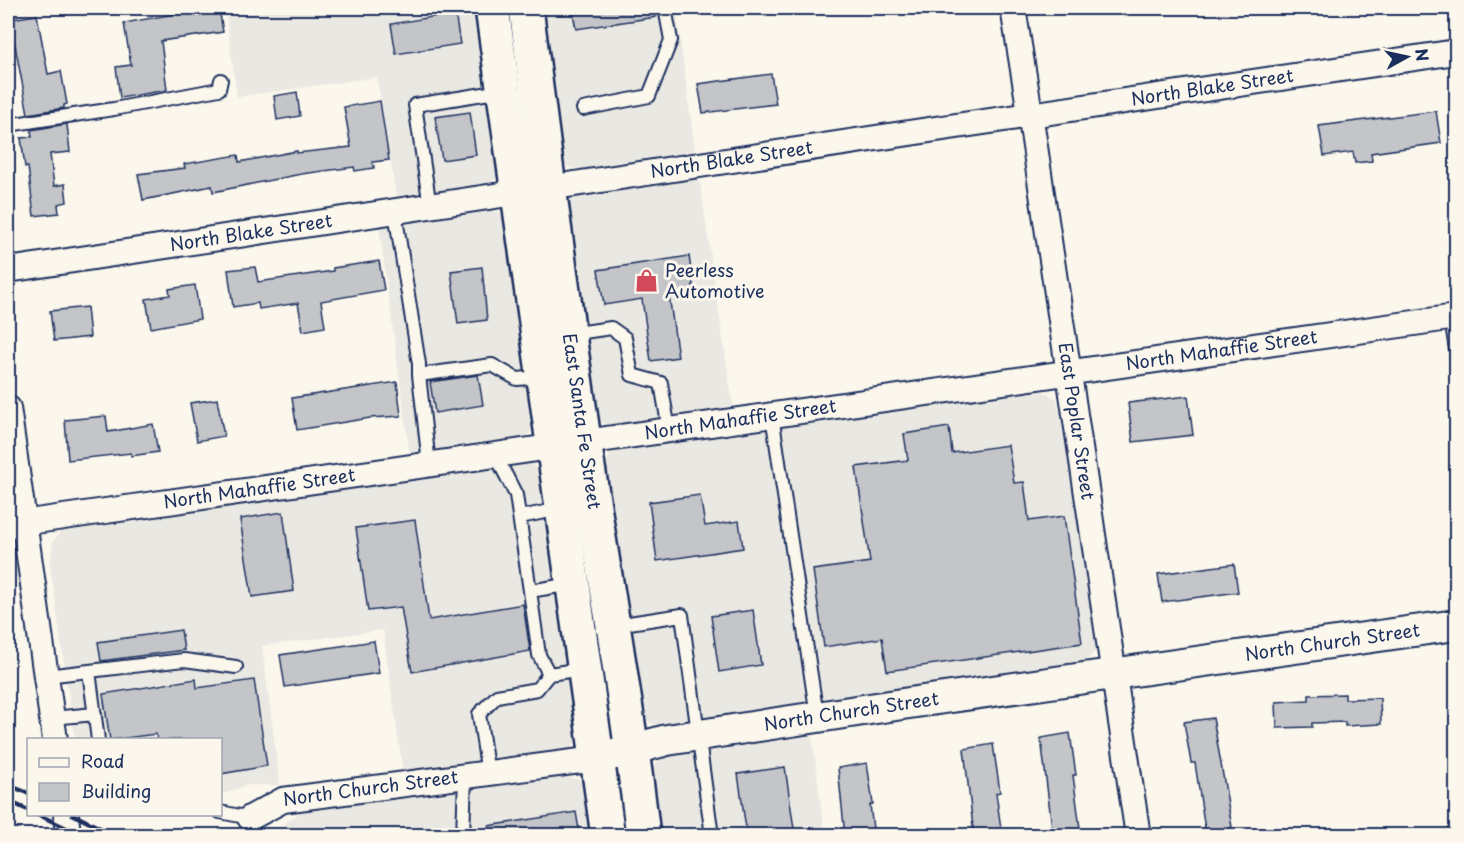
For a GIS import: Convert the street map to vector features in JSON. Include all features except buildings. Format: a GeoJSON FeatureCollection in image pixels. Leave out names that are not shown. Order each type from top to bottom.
{"type":"FeatureCollection","features":[{"type":"Feature","properties":{"kind":"main road","name":"East Santa Fe Street"},"geometry":{"type":"LineString","coordinates":[[492,8],[503,91],[533,191],[569,334],[568,444],[562,509],[608,836]]}},
{"type":"Feature","properties":{"kind":"main road","name":"East Santa Fe Street"},"geometry":{"type":"LineString","coordinates":[[525,8],[543,377],[568,444],[614,625],[633,750],[643,836]]}},
{"type":"Feature","properties":{"kind":"street","name":"East Poplar Street"},"geometry":{"type":"LineString","coordinates":[[1013,8],[1138,836]]}},
{"type":"Feature","properties":{"kind":"street","name":"North Blake Street"},"geometry":{"type":"LineString","coordinates":[[8,270],[430,207],[1030,113],[1456,52]]}},
{"type":"Feature","properties":{"kind":"street","name":"North Mahaffie Street"},"geometry":{"type":"LineString","coordinates":[[16,523],[1454,317]]}},
{"type":"Feature","properties":{"kind":"street"},"geometry":{"type":"LineString","coordinates":[[8,408],[16,523],[54,729]]}},
{"type":"Feature","properties":{"kind":"street","name":"North Church Street"},"geometry":{"type":"LineString","coordinates":[[250,818],[283,800],[596,759],[667,740],[1456,625]]}},
{"type":"Feature","properties":{"kind":"street"},"geometry":{"type":"LineString","coordinates":[[66,816],[69,836]]}},
{"type":"Feature","properties":{"kind":"lane"},"geometry":{"type":"LineString","coordinates":[[583,109],[650,96],[671,40],[665,8]]}},
{"type":"Feature","properties":{"kind":"lane"},"geometry":{"type":"LineString","coordinates":[[8,125],[114,109],[219,89],[221,80]]}},
{"type":"Feature","properties":{"kind":"lane"},"geometry":{"type":"LineString","coordinates":[[430,207],[415,105],[503,91]]}},
{"type":"Feature","properties":{"kind":"lane"},"geometry":{"type":"LineString","coordinates":[[395,212],[419,364],[429,464]]}},
{"type":"Feature","properties":{"kind":"lane"},"geometry":{"type":"LineString","coordinates":[[1454,317],[1456,350]]}},
{"type":"Feature","properties":{"kind":"lane"},"geometry":{"type":"LineString","coordinates":[[569,334],[611,328],[625,338],[632,375],[661,383],[669,430]]}},
{"type":"Feature","properties":{"kind":"lane"},"geometry":{"type":"LineString","coordinates":[[419,375],[492,364],[517,379],[543,377]]}},
{"type":"Feature","properties":{"kind":"lane"},"geometry":{"type":"LineString","coordinates":[[772,415],[817,718]]}},
{"type":"Feature","properties":{"kind":"lane"},"geometry":{"type":"LineString","coordinates":[[495,454],[516,495],[539,655],[549,674]]}},
{"type":"Feature","properties":{"kind":"lane"},"geometry":{"type":"LineString","coordinates":[[520,517],[562,509]]}},
{"type":"Feature","properties":{"kind":"lane"},"geometry":{"type":"LineString","coordinates":[[530,591],[572,584]]}},
{"type":"Feature","properties":{"kind":"lane"},"geometry":{"type":"LineString","coordinates":[[614,625],[682,615],[712,836]]}},
{"type":"Feature","properties":{"kind":"lane"},"geometry":{"type":"LineString","coordinates":[[46,676],[184,660],[236,667]]}},
{"type":"Feature","properties":{"kind":"lane"},"geometry":{"type":"LineString","coordinates":[[463,836],[476,775],[479,714],[497,696],[537,689],[549,674],[583,669]]}},
{"type":"Feature","properties":{"kind":"lane"},"geometry":{"type":"LineString","coordinates":[[88,671],[98,738]]}},
{"type":"Feature","properties":{"kind":"lane"},"geometry":{"type":"LineString","coordinates":[[54,729],[94,714]]}},
{"type":"Feature","properties":{"kind":"lane"},"geometry":{"type":"LineString","coordinates":[[222,812],[250,818]]}},
{"type":"Feature","properties":{"kind":"shaded area"},"geometry":{"type":"Polygon","coordinates":[[[225,8],[481,8],[502,169],[498,177],[487,185],[397,202],[377,77],[237,97],[225,8]]]}},
{"type":"Feature","properties":{"kind":"shaded area"},"geometry":{"type":"Polygon","coordinates":[[[540,8],[676,8],[695,151],[588,169],[570,168],[559,160],[540,8]]]}},
{"type":"Feature","properties":{"kind":"shaded area"},"geometry":{"type":"Polygon","coordinates":[[[699,176],[734,413],[612,427],[605,425],[597,418],[566,206],[577,195],[699,176]]]}},
{"type":"Feature","properties":{"kind":"shaded area"},"geometry":{"type":"Polygon","coordinates":[[[489,211],[498,212],[510,221],[538,419],[534,430],[522,439],[410,455],[379,227],[489,211]]]}},
{"type":"Feature","properties":{"kind":"shaded area"},"geometry":{"type":"Polygon","coordinates":[[[1031,389],[1048,393],[1056,399],[1064,422],[1096,641],[1095,652],[1086,661],[662,726],[650,723],[643,715],[605,471],[610,455],[622,450],[1031,389]]]}},
{"type":"Feature","properties":{"kind":"shaded area"},"geometry":{"type":"Polygon","coordinates":[[[523,462],[532,464],[543,474],[579,737],[569,750],[561,754],[403,773],[383,630],[262,646],[280,785],[247,785],[222,795],[222,738],[75,738],[50,564],[53,541],[61,531],[69,527],[523,462]]]}},
{"type":"Feature","properties":{"kind":"shaded area"},"geometry":{"type":"Polygon","coordinates":[[[812,736],[825,835],[660,835],[651,772],[662,759],[672,755],[812,736]]]}},
{"type":"Feature","properties":{"kind":"shaded area"},"geometry":{"type":"Polygon","coordinates":[[[562,777],[579,779],[588,788],[596,836],[279,836],[287,822],[297,814],[316,805],[562,777]]]}},
{"type":"Feature","properties":{"kind":"railway"},"geometry":{"type":"LineString","coordinates":[[8,785],[27,793]]}},
{"type":"Feature","properties":{"kind":"railway"},"geometry":{"type":"LineString","coordinates":[[8,801],[27,810]]}},
{"type":"Feature","properties":{"kind":"railway"},"geometry":{"type":"LineString","coordinates":[[41,816],[83,836]]}},
{"type":"Feature","properties":{"kind":"railway"},"geometry":{"type":"LineString","coordinates":[[76,816],[116,836]]}},
{"type":"Feature","properties":{"kind":"place","name":"Peerless Automotive"},"geometry":{"type":"Point","coordinates":[647,281]}}]}
